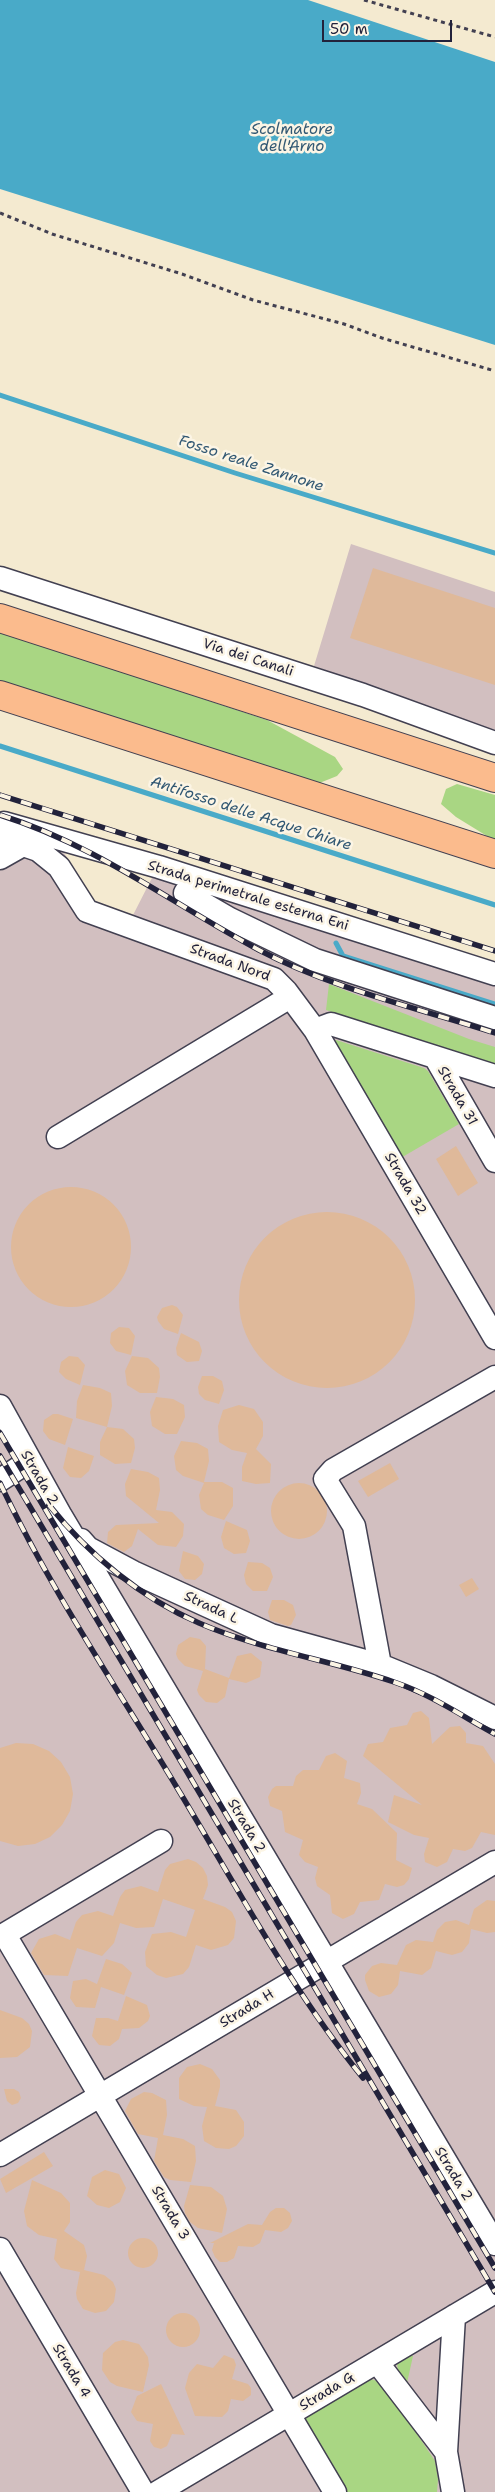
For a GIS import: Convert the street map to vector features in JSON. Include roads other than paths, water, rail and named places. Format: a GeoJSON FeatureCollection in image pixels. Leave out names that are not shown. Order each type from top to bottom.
{"type":"FeatureCollection","features":[{"type":"Feature","properties":{"kind":"highway"},"geometry":{"type":"LineString","coordinates":[[0,618],[495,778]]}},
{"type":"Feature","properties":{"kind":"highway"},"geometry":{"type":"LineString","coordinates":[[0,694],[495,854]]}},
{"type":"Feature","properties":{"kind":"street","name":"Via dei Canali"},"geometry":{"type":"LineString","coordinates":[[0,578],[363,695],[495,744]]}},
{"type":"Feature","properties":{"kind":"street","name":"Strada perimetrale esterna Eni"},"geometry":{"type":"LineString","coordinates":[[0,822],[159,867],[495,974]]}},
{"type":"Feature","properties":{"kind":"street","name":"Strada Nord"},"geometry":{"type":"LineString","coordinates":[[0,837],[38,850],[59,867],[87,911],[274,979],[315,1030]]}},
{"type":"Feature","properties":{"kind":"street"},"geometry":{"type":"LineString","coordinates":[[0,858],[22,845]]}},
{"type":"Feature","properties":{"kind":"street"},"geometry":{"type":"LineString","coordinates":[[185,893],[230,919],[315,960],[495,1018]]}},
{"type":"Feature","properties":{"kind":"street"},"geometry":{"type":"LineString","coordinates":[[58,1137],[290,997]]}},
{"type":"Feature","properties":{"kind":"street"},"geometry":{"type":"LineString","coordinates":[[315,1030],[331,1024],[495,1076]]}},
{"type":"Feature","properties":{"kind":"street","name":"Strada 32"},"geometry":{"type":"LineString","coordinates":[[315,1030],[495,1338]]}},
{"type":"Feature","properties":{"kind":"street","name":"Strada 31"},"geometry":{"type":"LineString","coordinates":[[435,1057],[495,1161]]}},
{"type":"Feature","properties":{"kind":"street"},"geometry":{"type":"LineString","coordinates":[[380,1665],[354,1526],[325,1479],[333,1470],[495,1377]]}},
{"type":"Feature","properties":{"kind":"street","name":"Strada 2"},"geometry":{"type":"LineString","coordinates":[[0,1406],[26,1457],[495,2244]]}},
{"type":"Feature","properties":{"kind":"street"},"geometry":{"type":"LineString","coordinates":[[0,1480],[20,1467],[26,1457]]}},
{"type":"Feature","properties":{"kind":"street","name":"Strada L"},"geometry":{"type":"LineString","coordinates":[[61,1516],[88,1548],[133,1572],[271,1635],[380,1665],[431,1686],[495,1718]]}},
{"type":"Feature","properties":{"kind":"street"},"geometry":{"type":"LineString","coordinates":[[2,1936],[161,1841]]}},
{"type":"Feature","properties":{"kind":"street","name":"Strada H"},"geometry":{"type":"LineString","coordinates":[[0,2156],[495,1862]]}},
{"type":"Feature","properties":{"kind":"street","name":"Strada 3"},"geometry":{"type":"LineString","coordinates":[[2,1936],[100,2096],[335,2492]]}},
{"type":"Feature","properties":{"kind":"street","name":"Strada 4"},"geometry":{"type":"LineString","coordinates":[[0,2250],[143,2492]]}},
{"type":"Feature","properties":{"kind":"street","name":"Strada G"},"geometry":{"type":"LineString","coordinates":[[158,2492],[495,2292]]}},
{"type":"Feature","properties":{"kind":"street"},"geometry":{"type":"LineString","coordinates":[[454,2316],[446,2452],[454,2492]]}},
{"type":"Feature","properties":{"kind":"street"},"geometry":{"type":"LineString","coordinates":[[377,2362],[446,2452]]}},
{"type":"Feature","properties":{"kind":"water","name":"Scolmatore dell'Arno"},"geometry":{"type":"Polygon","coordinates":[[[0,0],[308,0],[495,62],[495,345],[0,189],[0,0]]]}},
{"type":"Feature","properties":{"kind":"waterway","name":"Fosso reale Zannone"},"geometry":{"type":"LineString","coordinates":[[0,395],[235,473],[495,553]]}},
{"type":"Feature","properties":{"kind":"waterway","name":"Antifosso delle Acque Chiare"},"geometry":{"type":"LineString","coordinates":[[0,746],[495,905]]}},
{"type":"Feature","properties":{"kind":"waterway"},"geometry":{"type":"LineString","coordinates":[[336,943],[343,956],[495,1004]]}},
{"type":"Feature","properties":{"kind":"railway"},"geometry":{"type":"LineString","coordinates":[[0,795],[495,951]]}},
{"type":"Feature","properties":{"kind":"railway"},"geometry":{"type":"LineString","coordinates":[[0,815],[35,827],[101,858],[227,932],[287,963],[345,986],[495,1033]]}},
{"type":"Feature","properties":{"kind":"railway"},"geometry":{"type":"LineString","coordinates":[[0,1433],[495,2268]]}},
{"type":"Feature","properties":{"kind":"railway"},"geometry":{"type":"LineString","coordinates":[[0,1456],[495,2292]]}},
{"type":"Feature","properties":{"kind":"railway"},"geometry":{"type":"LineString","coordinates":[[0,1483],[40,1561],[84,1637],[265,1935],[311,2008],[363,2078]]}},
{"type":"Feature","properties":{"kind":"railway"},"geometry":{"type":"LineString","coordinates":[[49,1505],[81,1541],[117,1573],[136,1588],[178,1613],[247,1641],[394,1682],[433,1699],[495,1734]]}}]}
